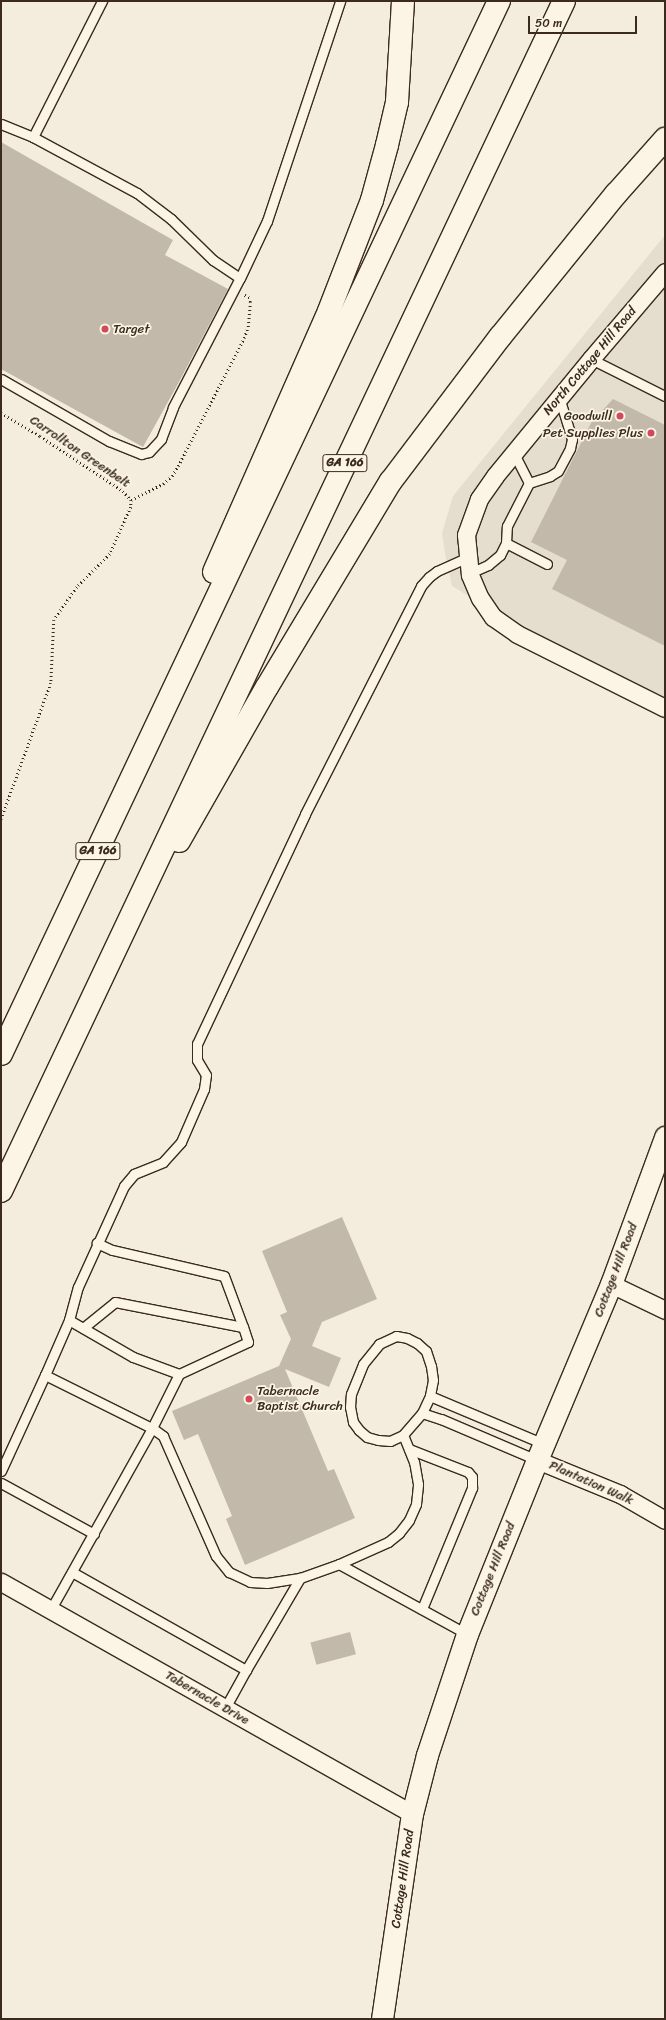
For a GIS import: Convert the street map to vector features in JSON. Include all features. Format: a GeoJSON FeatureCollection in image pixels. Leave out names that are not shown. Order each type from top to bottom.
{"type":"FeatureCollection","features":[{"type":"Feature","properties":{"kind":"highway"},"geometry":{"type":"LineString","coordinates":[[193,646],[216,563],[329,311],[372,200],[397,102],[403,1]]}},
{"type":"Feature","properties":{"kind":"highway","name":"GA 166"},"geometry":{"type":"LineString","coordinates":[[1,1054],[108,831],[193,646],[499,1]]}},
{"type":"Feature","properties":{"kind":"highway","name":"GA 166"},"geometry":{"type":"LineString","coordinates":[[1,1191],[564,1]]}},
{"type":"Feature","properties":{"kind":"highway"},"geometry":{"type":"LineString","coordinates":[[126,925],[177,845],[267,687],[391,481],[500,337],[616,194],[665,139]]}},
{"type":"Feature","properties":{"kind":"street","name":"North Cottage Hill Road"},"geometry":{"type":"LineString","coordinates":[[665,272],[559,397],[479,499],[466,535],[469,565],[480,598],[493,617],[517,634],[665,708]]}},
{"type":"Feature","properties":{"kind":"street","name":"Cottage Hill Road"},"geometry":{"type":"LineString","coordinates":[[382,2019],[412,1814],[427,1755],[467,1634],[540,1452],[612,1284],[665,1137]]}},
{"type":"Feature","properties":{"kind":"street"},"geometry":{"type":"LineString","coordinates":[[612,1284],[665,1310]]}},
{"type":"Feature","properties":{"kind":"street","name":"Plantation Walk"},"geometry":{"type":"LineString","coordinates":[[540,1452],[620,1494],[665,1520]]}},
{"type":"Feature","properties":{"kind":"street","name":"Tabernacle Drive"},"geometry":{"type":"LineString","coordinates":[[1,1582],[412,1814]]}},
{"type":"Feature","properties":{"kind":"lane"},"geometry":{"type":"LineString","coordinates":[[33,137],[102,1]]}},
{"type":"Feature","properties":{"kind":"lane"},"geometry":{"type":"LineString","coordinates":[[1,379],[115,444],[141,454],[149,452],[161,439],[172,407],[240,278],[267,221],[340,1]]}},
{"type":"Feature","properties":{"kind":"lane"},"geometry":{"type":"LineString","coordinates":[[1,124],[33,137],[137,194],[171,220],[213,260],[240,278]]}},
{"type":"Feature","properties":{"kind":"lane"},"geometry":{"type":"LineString","coordinates":[[591,359],[665,396]]}},
{"type":"Feature","properties":{"kind":"lane"},"geometry":{"type":"LineString","coordinates":[[1,1471],[69,1320],[78,1287],[97,1242],[124,1186],[134,1174],[163,1162],[181,1142],[204,1089],[206,1075],[197,1060],[197,1044],[305,814],[421,586],[429,577],[438,571],[469,565],[488,566],[500,554],[506,543],[507,526],[529,484],[550,476],[558,471],[570,448],[572,439],[559,397]]}},
{"type":"Feature","properties":{"kind":"lane"},"geometry":{"type":"LineString","coordinates":[[514,453],[529,484]]}},
{"type":"Feature","properties":{"kind":"lane"},"geometry":{"type":"LineString","coordinates":[[506,543],[547,564]]}},
{"type":"Feature","properties":{"kind":"lane"},"geometry":{"type":"LineString","coordinates":[[51,1609],[152,1428],[179,1374],[248,1342],[224,1276],[112,1250],[97,1242]]}},
{"type":"Feature","properties":{"kind":"lane"},"geometry":{"type":"LineString","coordinates":[[83,1328],[115,1302],[243,1327]]}},
{"type":"Feature","properties":{"kind":"lane"},"geometry":{"type":"LineString","coordinates":[[69,1320],[133,1356],[179,1374]]}},
{"type":"Feature","properties":{"kind":"lane"},"geometry":{"type":"LineString","coordinates":[[396,1336],[407,1338],[417,1343],[426,1351],[434,1380],[430,1396],[422,1414],[403,1435],[390,1441],[368,1437],[359,1430],[353,1422],[350,1407],[351,1394],[363,1364],[379,1344],[387,1339],[396,1336]]}},
{"type":"Feature","properties":{"kind":"lane"},"geometry":{"type":"LineString","coordinates":[[45,1375],[152,1428],[163,1436],[216,1556],[229,1572],[250,1582],[286,1581],[300,1578],[339,1564],[388,1542],[399,1533],[409,1520],[416,1504],[418,1484],[414,1462],[403,1435]]}},
{"type":"Feature","properties":{"kind":"lane"},"geometry":{"type":"LineString","coordinates":[[430,1396],[540,1452]]}},
{"type":"Feature","properties":{"kind":"lane"},"geometry":{"type":"LineString","coordinates":[[422,1414],[540,1452]]}},
{"type":"Feature","properties":{"kind":"lane"},"geometry":{"type":"LineString","coordinates":[[409,1449],[468,1472],[472,1477],[472,1488],[422,1609]]}},
{"type":"Feature","properties":{"kind":"lane"},"geometry":{"type":"LineString","coordinates":[[1,1483],[94,1534]]}},
{"type":"Feature","properties":{"kind":"lane"},"geometry":{"type":"LineString","coordinates":[[339,1564],[467,1634]]}},
{"type":"Feature","properties":{"kind":"lane"},"geometry":{"type":"LineString","coordinates":[[72,1572],[246,1670]]}},
{"type":"Feature","properties":{"kind":"lane"},"geometry":{"type":"LineString","coordinates":[[225,1708],[300,1578]]}},
{"type":"Feature","properties":{"kind":"path"},"geometry":{"type":"LineString","coordinates":[[131,500],[163,484],[172,476],[178,466],[244,338],[248,327],[250,302],[249,298],[243,294]]}},
{"type":"Feature","properties":{"kind":"path","name":"Carrollton Greenbelt"},"geometry":{"type":"LineString","coordinates":[[1,413],[40,436],[123,491],[131,500],[131,507],[110,554],[77,587],[54,620],[51,683],[1,820]]}},
{"type":"Feature","properties":{"kind":"shaded area"},"geometry":{"type":"Polygon","coordinates":[[[665,235],[665,697],[525,630],[452,586],[442,533],[453,496],[665,235]]]}},
{"type":"Feature","properties":{"kind":"building","name":"Target"},"geometry":{"type":"Polygon","coordinates":[[[1,142],[173,240],[165,255],[228,289],[143,447],[1,369],[1,142]]]}},
{"type":"Feature","properties":{"kind":"building"},"geometry":{"type":"Polygon","coordinates":[[[613,399],[665,425],[665,646],[552,589],[567,560],[531,542],[591,423],[613,399]]]}},
{"type":"Feature","properties":{"kind":"building","name":"Tabernacle Baptist Church"},"geometry":{"type":"Polygon","coordinates":[[[342,1217],[377,1299],[322,1322],[312,1346],[341,1358],[329,1387],[285,1369],[328,1471],[334,1469],[355,1518],[245,1565],[226,1519],[232,1516],[198,1434],[184,1440],[172,1411],[279,1366],[291,1339],[280,1315],[287,1312],[262,1251],[342,1217]]]}},
{"type":"Feature","properties":{"kind":"building"},"geometry":{"type":"Polygon","coordinates":[[[350,1632],[356,1654],[316,1665],[310,1643],[350,1632]]]}},
{"type":"Feature","properties":{"kind":"place","name":"Target"},"geometry":{"type":"Point","coordinates":[105,329]}},
{"type":"Feature","properties":{"kind":"place","name":"Goodwill"},"geometry":{"type":"Point","coordinates":[620,416]}},
{"type":"Feature","properties":{"kind":"place","name":"Pet Supplies Plus"},"geometry":{"type":"Point","coordinates":[651,433]}},
{"type":"Feature","properties":{"kind":"place","name":"Tabernacle Baptist Church"},"geometry":{"type":"Point","coordinates":[249,1399]}}]}
